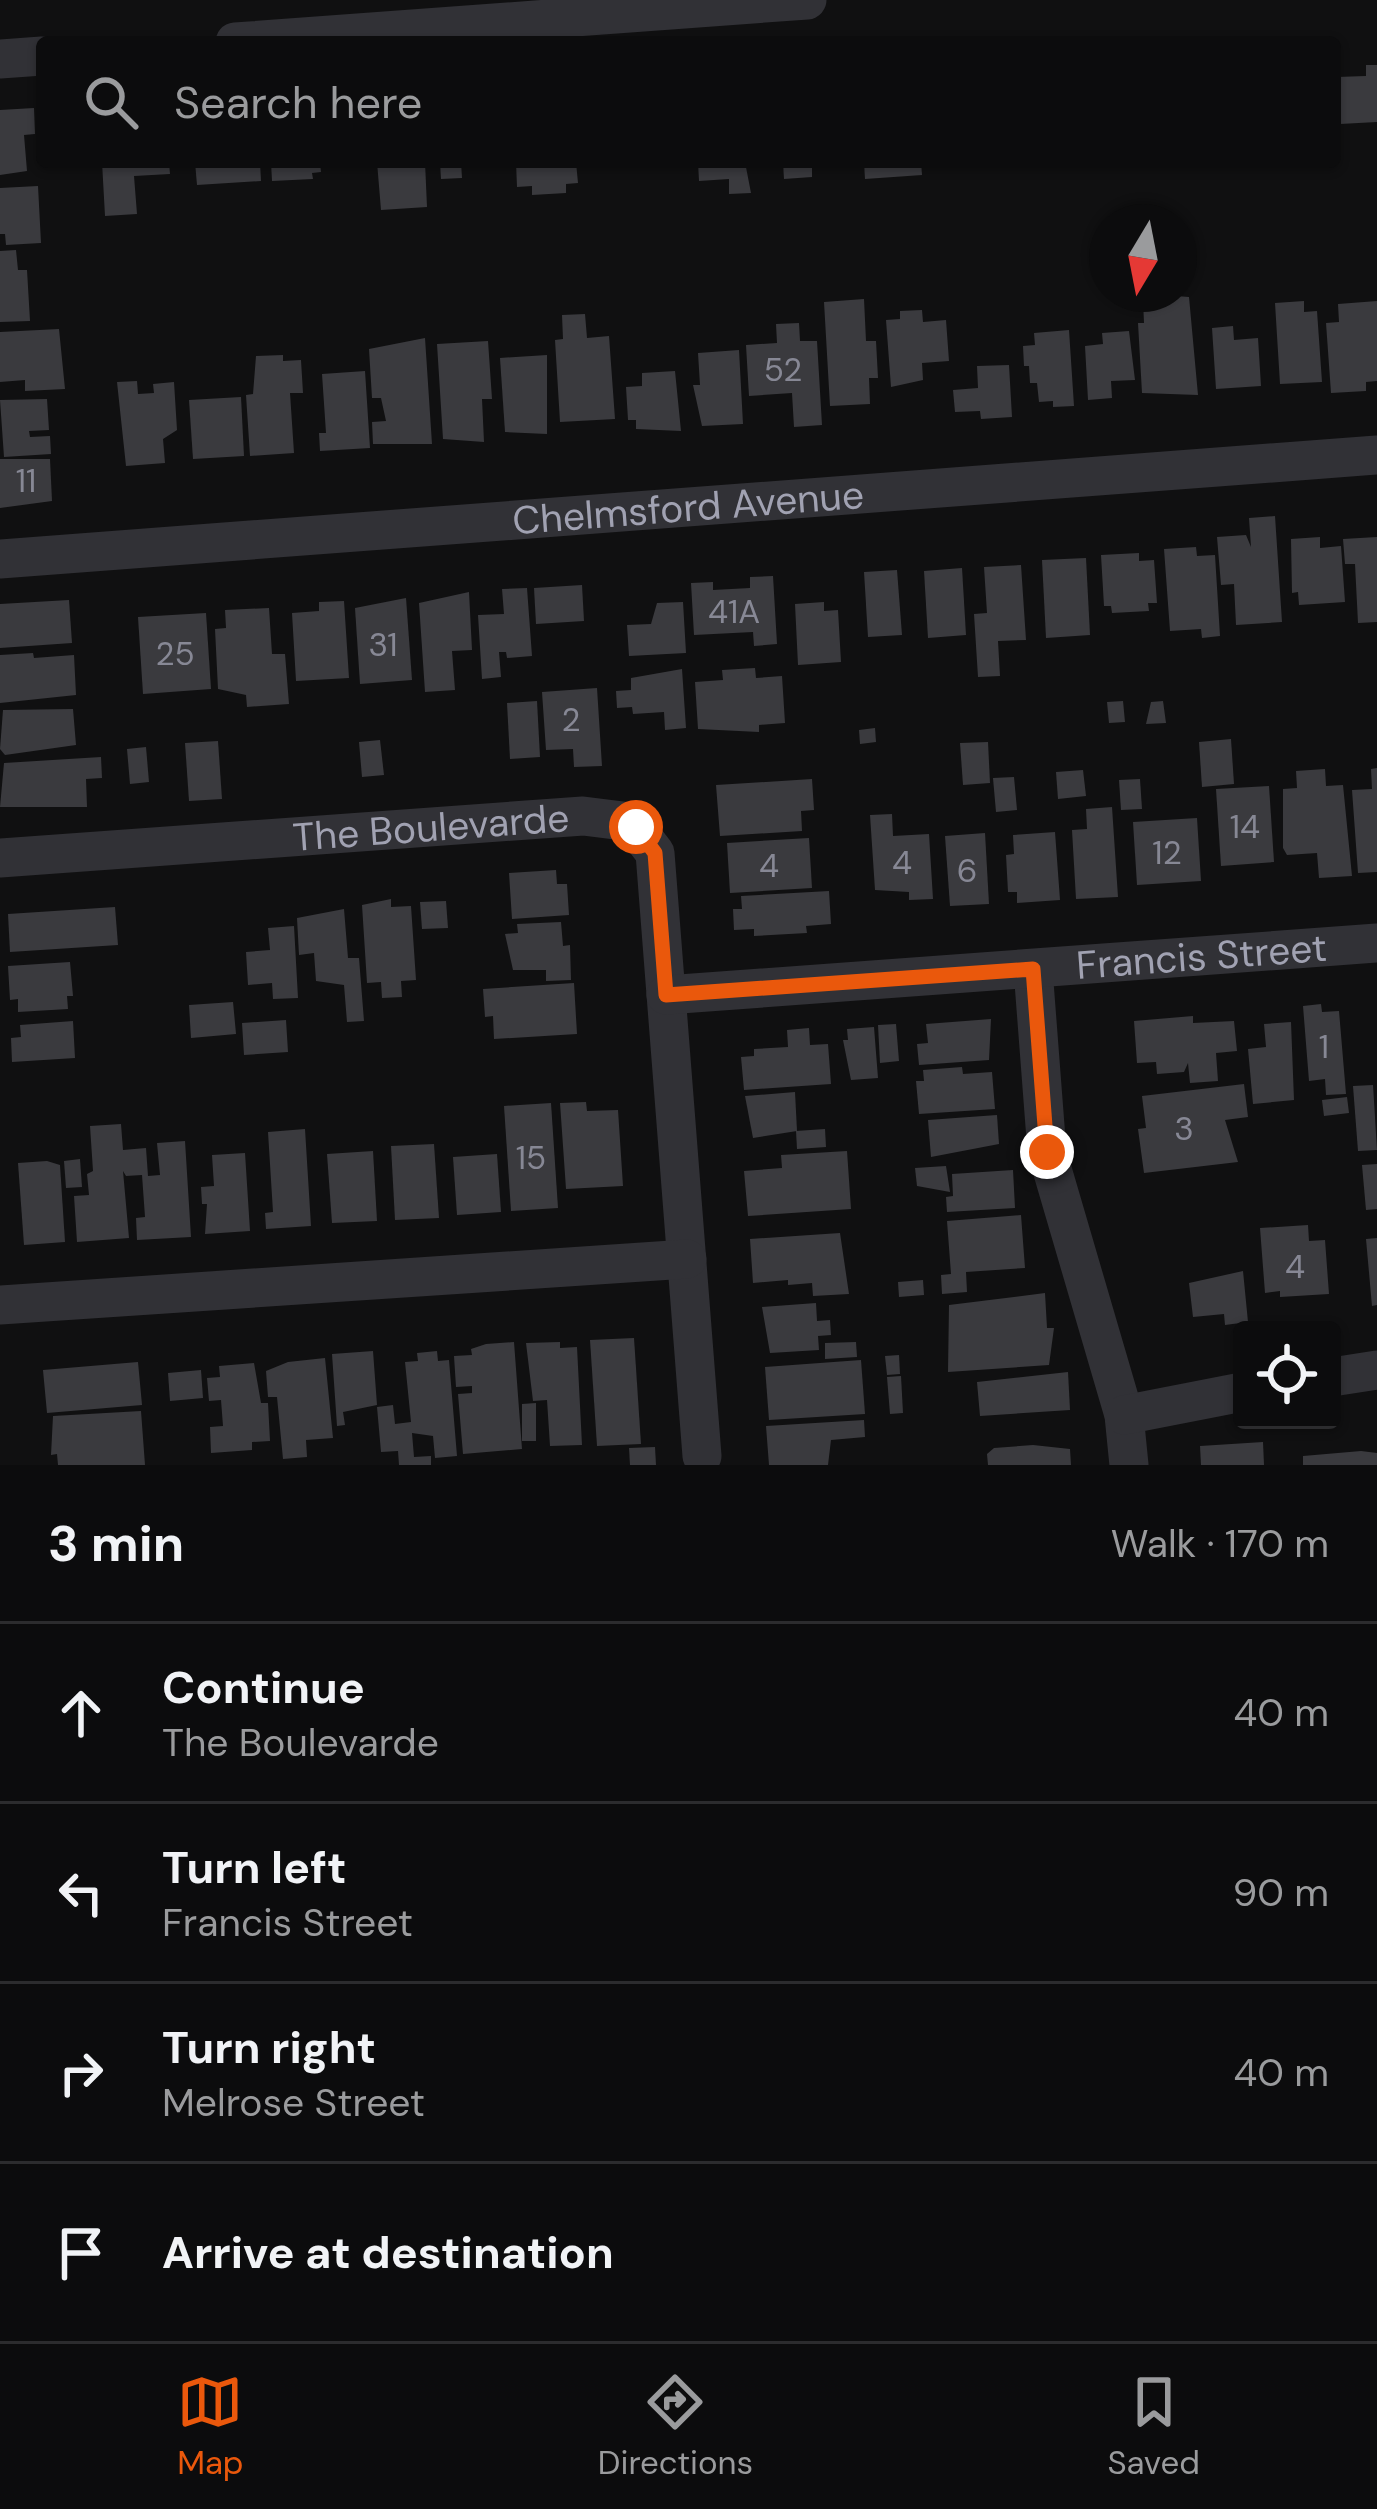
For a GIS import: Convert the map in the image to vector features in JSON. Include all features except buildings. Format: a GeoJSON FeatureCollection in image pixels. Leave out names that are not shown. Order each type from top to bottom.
{"type":"FeatureCollection","features":[{"type":"Feature","properties":{"kind":"street"},"geometry":{"type":"LineString","coordinates":[[317,36],[807,0]]}},
{"type":"Feature","properties":{"kind":"street"},"geometry":{"type":"LineString","coordinates":[[0,59],[36,56]]}},
{"type":"Feature","properties":{"kind":"street","name":"Chelmsford Avenue"},"geometry":{"type":"LineString","coordinates":[[0,559],[1377,455]]}},
{"type":"Feature","properties":{"kind":"street","name":"The Boulevarde"},"geometry":{"type":"LineString","coordinates":[[0,858],[616,817],[643,832],[655,853],[702,1456]]}},
{"type":"Feature","properties":{"kind":"street","name":"Francis Street"},"geometry":{"type":"LineString","coordinates":[[666,995],[1377,943]]}},
{"type":"Feature","properties":{"kind":"street"},"geometry":{"type":"LineString","coordinates":[[1033,969],[1047,1152],[1124,1415],[1129,1465]]}},
{"type":"Feature","properties":{"kind":"street"},"geometry":{"type":"LineString","coordinates":[[0,1305],[687,1259]]}},
{"type":"Feature","properties":{"kind":"street"},"geometry":{"type":"LineString","coordinates":[[1341,1376],[1377,1370]]}},
{"type":"Feature","properties":{"kind":"street"},"geometry":{"type":"LineString","coordinates":[[1124,1415],[1233,1394]]}},
{"type":"Feature","properties":{"kind":"route"},"geometry":{"type":"LineString","coordinates":[[636,827],[655,853],[666,995],[1033,969],[1047,1152]]}}]}
